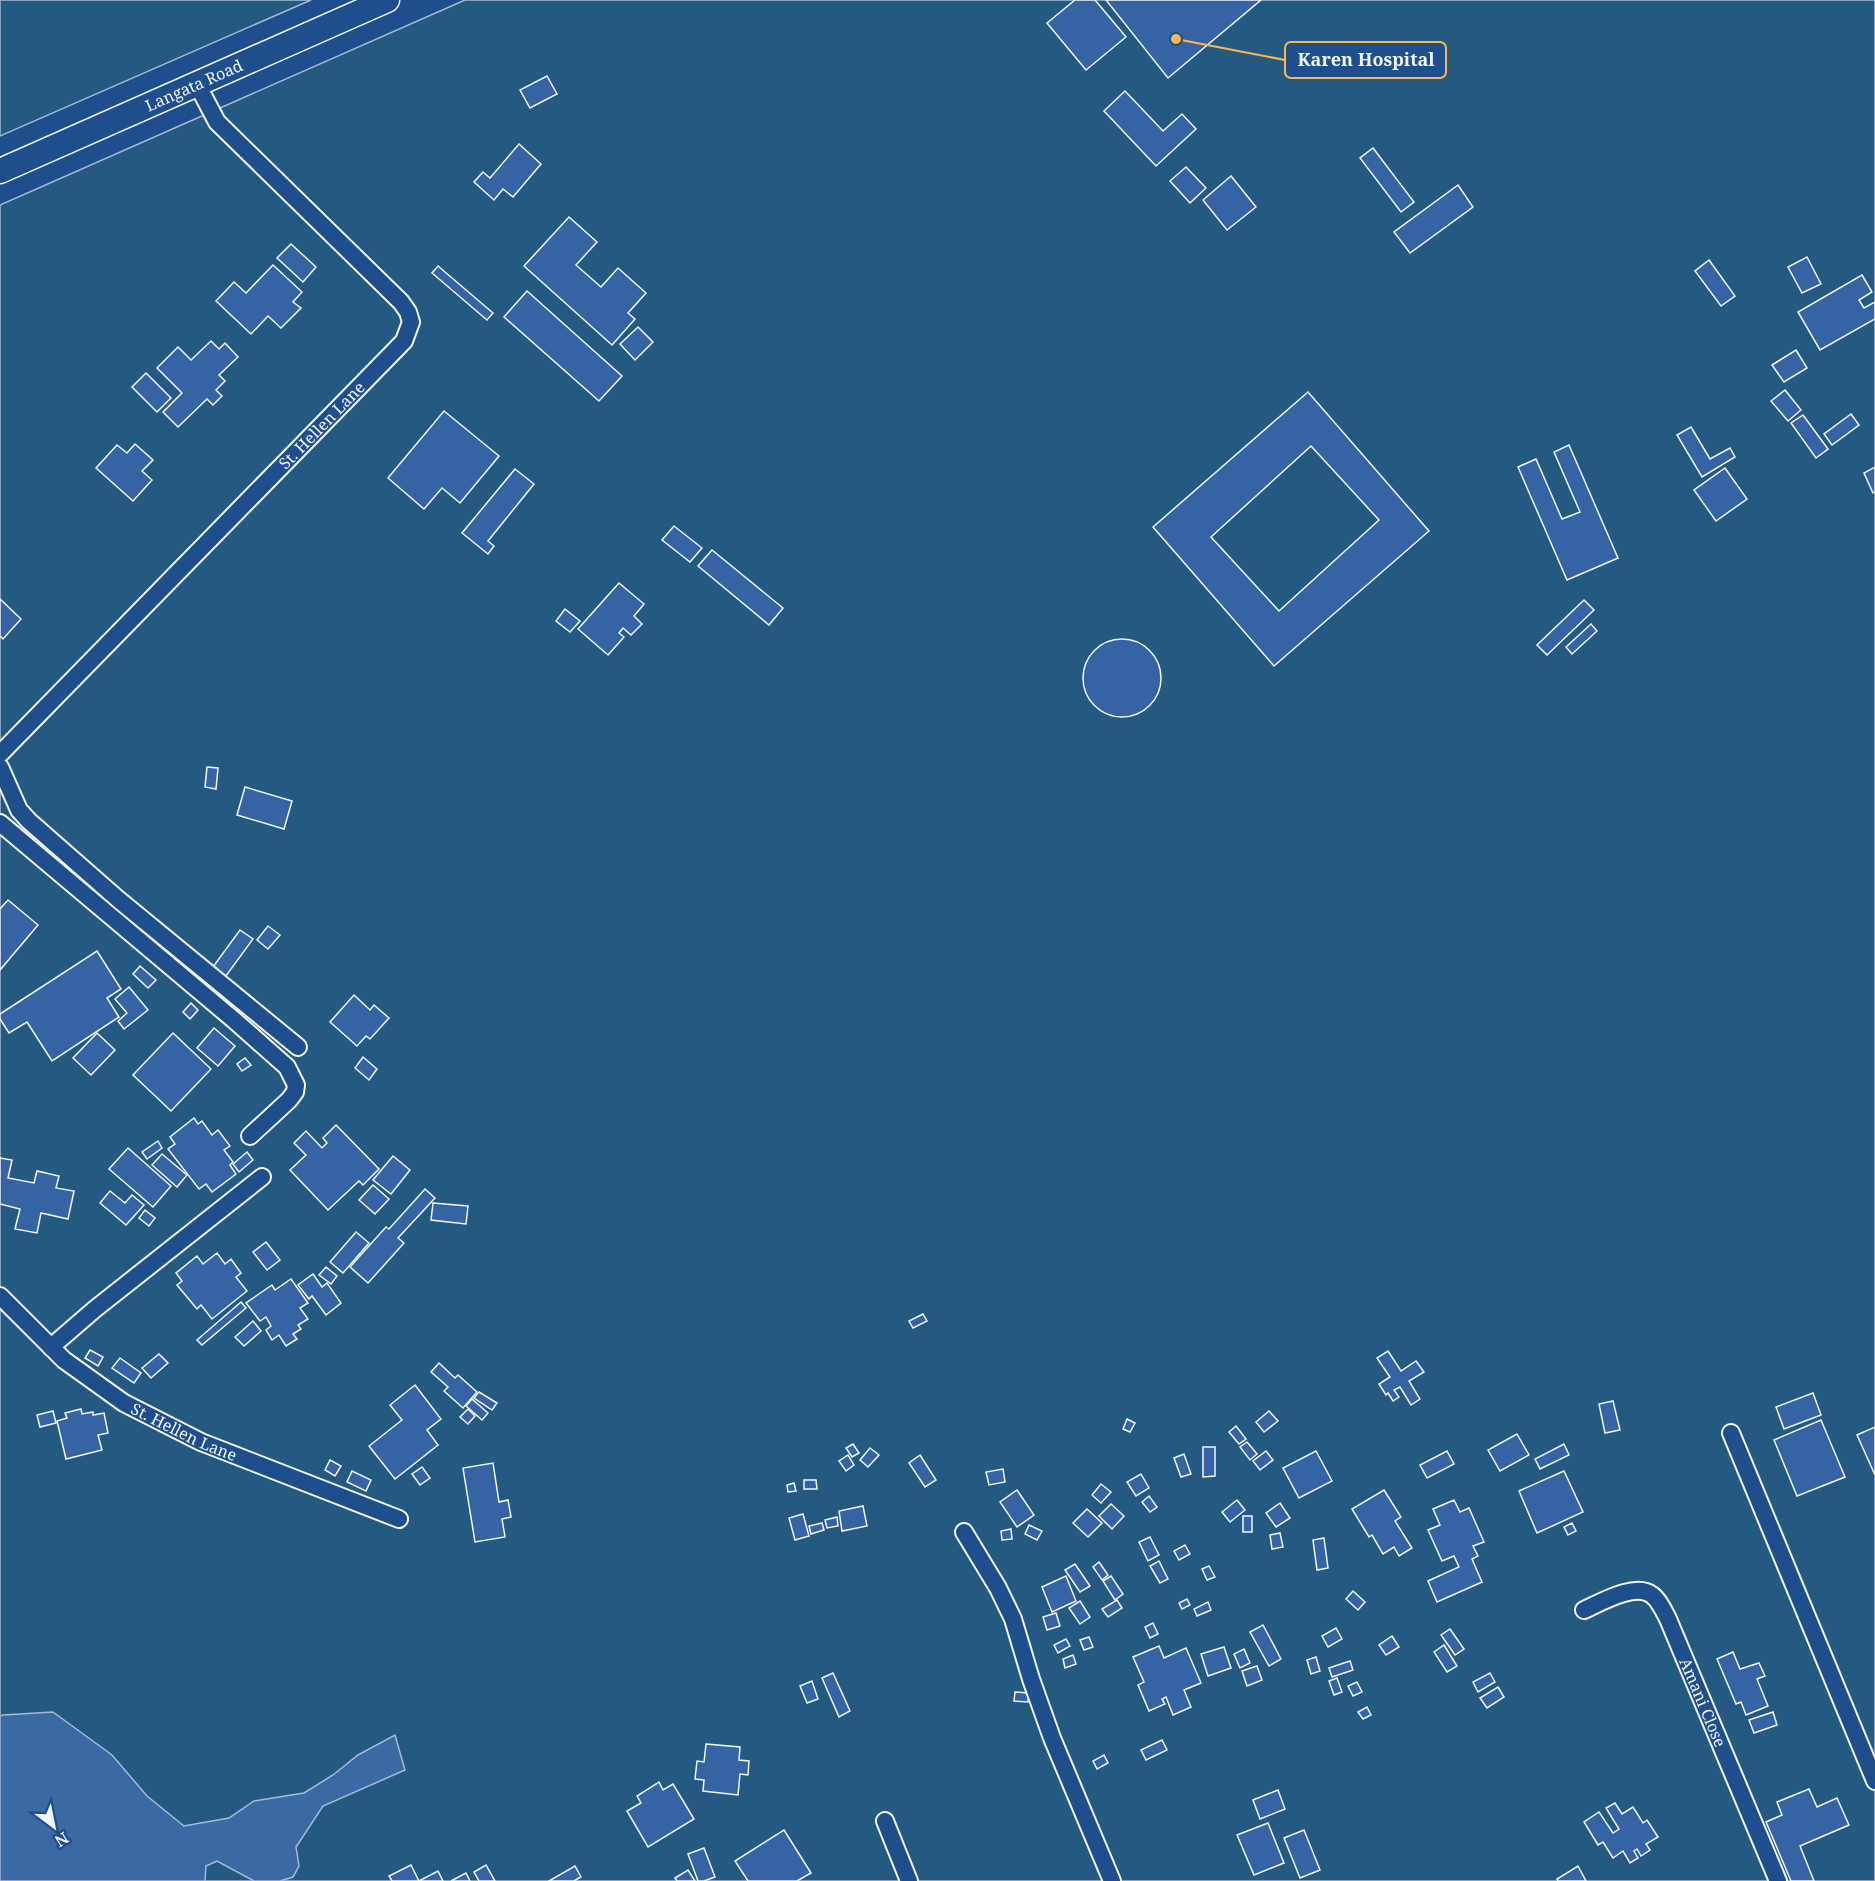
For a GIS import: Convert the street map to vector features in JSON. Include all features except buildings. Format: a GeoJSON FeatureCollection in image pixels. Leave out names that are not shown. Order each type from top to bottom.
{"type":"FeatureCollection","features":[{"type":"Feature","properties":{"kind":"main road","name":"Langata Road"},"geometry":{"type":"LineString","coordinates":[[0,171],[387,0]]}},
{"type":"Feature","properties":{"kind":"street","name":"St. Hellen Lane"},"geometry":{"type":"LineString","coordinates":[[0,754],[404,341],[411,322],[401,302],[217,122],[197,84]]}},
{"type":"Feature","properties":{"kind":"street"},"geometry":{"type":"LineString","coordinates":[[0,767],[19,810],[29,821],[128,907],[298,1047]]}},
{"type":"Feature","properties":{"kind":"street"},"geometry":{"type":"LineString","coordinates":[[0,823],[287,1067],[296,1085],[295,1092],[250,1136]]}},
{"type":"Feature","properties":{"kind":"street"},"geometry":{"type":"LineString","coordinates":[[51,1347],[95,1309],[262,1177]]}},
{"type":"Feature","properties":{"kind":"street","name":"St. Hellen Lane"},"geometry":{"type":"LineString","coordinates":[[0,1296],[64,1360],[124,1403],[201,1442],[399,1519]]}},
{"type":"Feature","properties":{"kind":"street"},"geometry":{"type":"LineString","coordinates":[[1731,1433],[1875,1781]]}},
{"type":"Feature","properties":{"kind":"street"},"geometry":{"type":"LineString","coordinates":[[964,1532],[998,1588],[1013,1619],[1031,1679],[1053,1738],[1112,1881]]}},
{"type":"Feature","properties":{"kind":"street","name":"Amani Close"},"geometry":{"type":"LineString","coordinates":[[1584,1610],[1625,1592],[1640,1590],[1651,1594],[1661,1606],[1778,1881]]}},
{"type":"Feature","properties":{"kind":"street"},"geometry":{"type":"LineString","coordinates":[[885,1821],[909,1881]]}},
{"type":"Feature","properties":{"kind":"shaded area"},"geometry":{"type":"Polygon","coordinates":[[[0,0],[311,0],[0,136],[0,0]]]}},
{"type":"Feature","properties":{"kind":"shaded area"},"geometry":{"type":"Polygon","coordinates":[[[465,0],[1875,0],[1875,1881],[0,1881],[0,205],[465,0]]]}},
{"type":"Feature","properties":{"kind":"shaded area"},"geometry":{"type":"Polygon","coordinates":[[[53,1712],[112,1755],[147,1796],[184,1826],[229,1818],[254,1801],[304,1793],[333,1775],[358,1755],[395,1735],[405,1770],[323,1806],[296,1847],[299,1866],[293,1877],[280,1881],[254,1881],[217,1861],[206,1866],[205,1881],[0,1881],[0,1716],[53,1712]]]}},
{"type":"Feature","properties":{"kind":"place","name":"Karen Hospital"},"geometry":{"type":"Point","coordinates":[1176,39]}}]}
